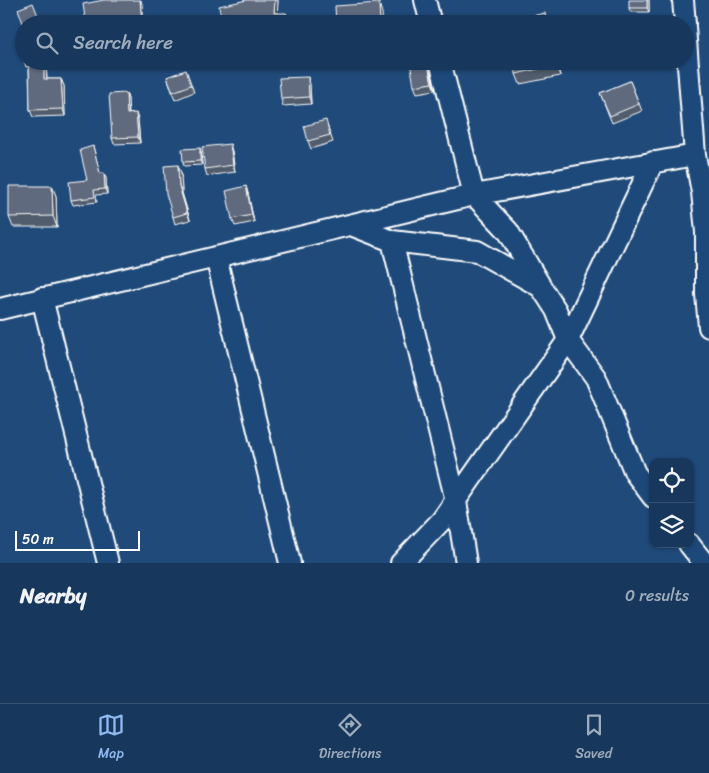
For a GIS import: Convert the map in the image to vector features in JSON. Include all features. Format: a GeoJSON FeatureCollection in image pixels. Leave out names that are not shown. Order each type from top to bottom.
{"type":"FeatureCollection","features":[{"type":"Feature","properties":{"kind":"street"},"geometry":{"type":"LineString","coordinates":[[425,0],[429,15]]}},
{"type":"Feature","properties":{"kind":"street"},"geometry":{"type":"LineString","coordinates":[[683,0],[684,15]]}},
{"type":"Feature","properties":{"kind":"street"},"geometry":{"type":"LineString","coordinates":[[442,70],[474,195],[508,231],[556,310],[568,340],[596,378],[635,473],[649,492]]}},
{"type":"Feature","properties":{"kind":"street"},"geometry":{"type":"LineString","coordinates":[[688,70],[695,155],[706,191],[709,327]]}},
{"type":"Feature","properties":{"kind":"street"},"geometry":{"type":"LineString","coordinates":[[0,309],[474,195],[695,155]]}},
{"type":"Feature","properties":{"kind":"street"},"geometry":{"type":"LineString","coordinates":[[401,563],[442,520],[568,340],[653,162]]}},
{"type":"Feature","properties":{"kind":"street"},"geometry":{"type":"LineString","coordinates":[[352,225],[392,242],[477,251],[541,287]]}},
{"type":"Feature","properties":{"kind":"street"},"geometry":{"type":"LineString","coordinates":[[392,242],[456,501],[466,563]]}},
{"type":"Feature","properties":{"kind":"street"},"geometry":{"type":"LineString","coordinates":[[216,257],[290,563]]}},
{"type":"Feature","properties":{"kind":"street"},"geometry":{"type":"LineString","coordinates":[[42,298],[108,563]]}},
{"type":"Feature","properties":{"kind":"street"},"geometry":{"type":"LineString","coordinates":[[692,548],[704,563]]}},
{"type":"Feature","properties":{"kind":"building"},"geometry":{"type":"Polygon","coordinates":[[[104,0],[140,0],[141,15],[85,15],[83,4],[104,0]]]}},
{"type":"Feature","properties":{"kind":"building"},"geometry":{"type":"Polygon","coordinates":[[[247,0],[275,0],[274,13],[286,13],[286,15],[220,15],[219,6],[247,0]]]}},
{"type":"Feature","properties":{"kind":"building"},"geometry":{"type":"Polygon","coordinates":[[[629,0],[647,0],[647,8],[629,8],[629,0]]]}},
{"type":"Feature","properties":{"kind":"building"},"geometry":{"type":"Polygon","coordinates":[[[33,3],[38,15],[20,15],[18,9],[33,3]]]}},
{"type":"Feature","properties":{"kind":"building"},"geometry":{"type":"Polygon","coordinates":[[[379,3],[380,15],[336,15],[335,6],[379,3]]]}},
{"type":"Feature","properties":{"kind":"building"},"geometry":{"type":"Polygon","coordinates":[[[29,70],[44,70],[44,79],[61,79],[63,109],[30,110],[29,70]]]}},
{"type":"Feature","properties":{"kind":"building"},"geometry":{"type":"Polygon","coordinates":[[[186,70],[191,85],[173,92],[167,77],[186,70]]]}},
{"type":"Feature","properties":{"kind":"building"},"geometry":{"type":"Polygon","coordinates":[[[411,70],[429,70],[432,83],[414,86],[411,70]]]}},
{"type":"Feature","properties":{"kind":"building"},"geometry":{"type":"Polygon","coordinates":[[[515,70],[534,70],[516,74],[515,70]]]}},
{"type":"Feature","properties":{"kind":"building"},"geometry":{"type":"Polygon","coordinates":[[[308,77],[309,97],[281,99],[279,78],[308,77]]]}},
{"type":"Feature","properties":{"kind":"building"},"geometry":{"type":"Polygon","coordinates":[[[630,81],[639,104],[610,116],[600,93],[630,81]]]}},
{"type":"Feature","properties":{"kind":"building"},"geometry":{"type":"Polygon","coordinates":[[[126,93],[127,114],[136,113],[138,137],[112,138],[109,94],[126,93]]]}},
{"type":"Feature","properties":{"kind":"building"},"geometry":{"type":"Polygon","coordinates":[[[326,120],[330,135],[308,141],[304,126],[326,120]]]}},
{"type":"Feature","properties":{"kind":"building"},"geometry":{"type":"Polygon","coordinates":[[[230,144],[233,165],[205,169],[202,147],[230,144]]]}},
{"type":"Feature","properties":{"kind":"building"},"geometry":{"type":"Polygon","coordinates":[[[93,146],[100,173],[104,173],[105,189],[94,190],[95,197],[71,200],[69,182],[87,180],[80,150],[93,146]]]}},
{"type":"Feature","properties":{"kind":"building"},"geometry":{"type":"Polygon","coordinates":[[[200,148],[200,161],[183,162],[182,149],[200,148]]]}},
{"type":"Feature","properties":{"kind":"building"},"geometry":{"type":"Polygon","coordinates":[[[178,165],[179,186],[187,213],[173,217],[166,194],[164,166],[178,165]]]}},
{"type":"Feature","properties":{"kind":"building"},"geometry":{"type":"Polygon","coordinates":[[[9,186],[52,186],[53,216],[9,217],[9,186]]]}},
{"type":"Feature","properties":{"kind":"building"},"geometry":{"type":"Polygon","coordinates":[[[246,186],[252,215],[232,219],[226,191],[246,186]]]}}]}
